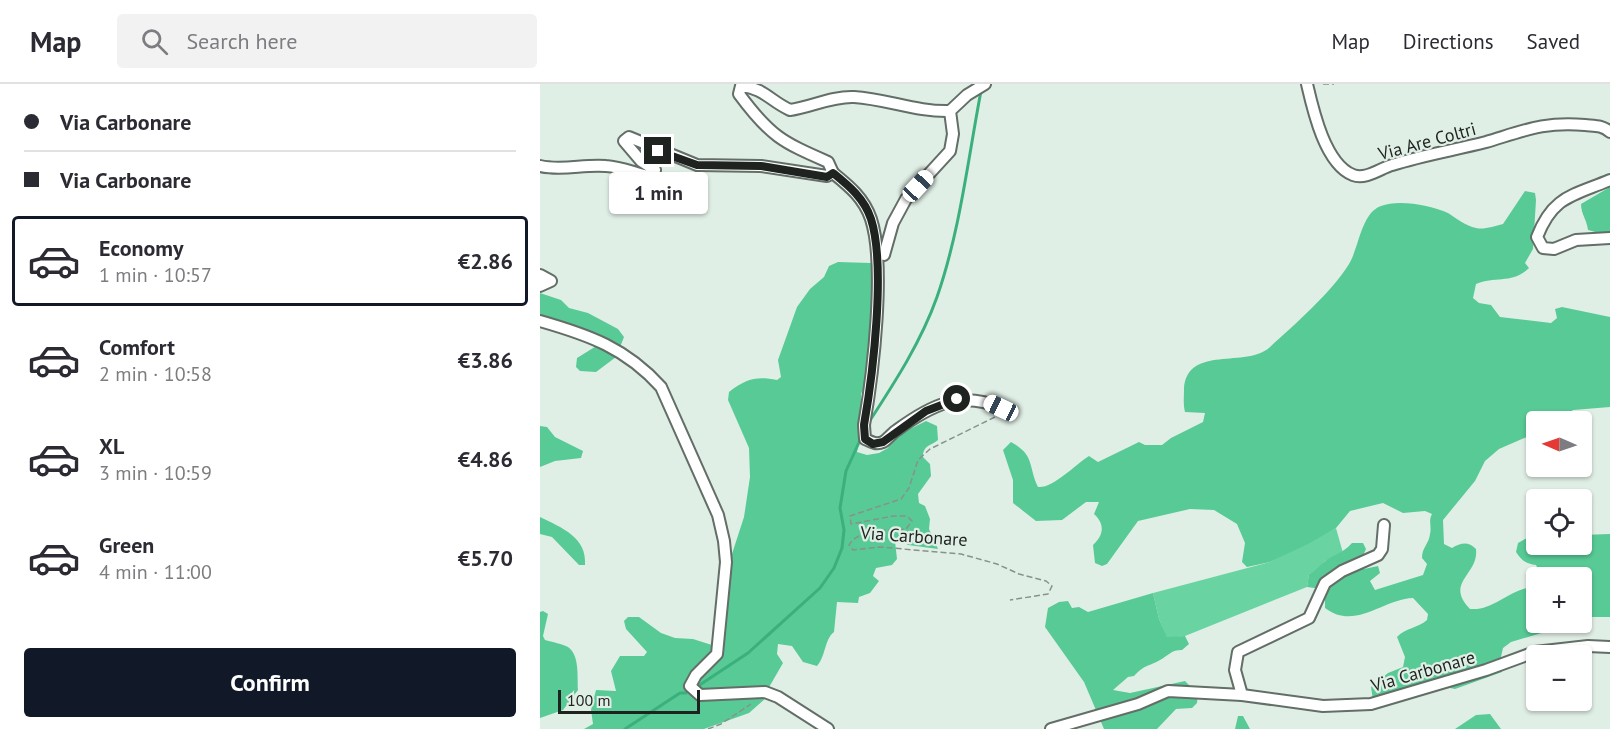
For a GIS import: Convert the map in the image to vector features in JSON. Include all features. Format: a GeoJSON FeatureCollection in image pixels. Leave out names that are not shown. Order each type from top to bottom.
{"type":"FeatureCollection","features":[{"type":"Feature","properties":{"kind":"street"},"geometry":{"type":"LineString","coordinates":[[985,84],[967,95],[950,111],[929,112],[852,97],[829,99],[790,110],[775,103],[757,88],[741,86],[739,94],[767,131],[789,145],[828,162],[833,173],[857,193],[870,217],[878,253],[864,425],[865,439],[873,444],[883,442],[926,411],[957,399],[986,402],[1001,408]]}},
{"type":"Feature","properties":{"kind":"street","name":"Via Are Coltri"},"geometry":{"type":"LineString","coordinates":[[1306,84],[1317,125],[1328,149],[1352,175],[1362,177],[1392,165],[1487,141],[1538,125],[1563,122],[1602,126],[1610,132]]}},
{"type":"Feature","properties":{"kind":"street"},"geometry":{"type":"LineString","coordinates":[[878,253],[884,255],[893,223],[906,199],[950,151],[953,134],[950,111]]}},
{"type":"Feature","properties":{"kind":"street"},"geometry":{"type":"LineString","coordinates":[[540,166],[554,169],[603,166],[630,170],[652,177],[655,170],[641,161],[624,141],[629,137],[697,165],[761,166],[827,177],[833,173]]}},
{"type":"Feature","properties":{"kind":"street"},"geometry":{"type":"LineString","coordinates":[[1610,180],[1561,201],[1546,215],[1537,237],[1543,248],[1554,249],[1576,240],[1610,238]]}},
{"type":"Feature","properties":{"kind":"street"},"geometry":{"type":"LineString","coordinates":[[540,275],[551,281],[544,287],[540,286]]}},
{"type":"Feature","properties":{"kind":"street"},"geometry":{"type":"LineString","coordinates":[[540,321],[580,332],[619,351],[646,370],[661,387],[718,515],[726,562],[717,654],[696,675],[690,686],[700,695],[753,692],[772,695],[828,729]]}},
{"type":"Feature","properties":{"kind":"street"},"geometry":{"type":"LineString","coordinates":[[1242,695],[1235,670],[1238,652],[1309,618],[1325,583],[1342,571],[1378,555],[1382,549],[1384,525]]}},
{"type":"Feature","properties":{"kind":"street","name":"Via Carbonare"},"geometry":{"type":"LineString","coordinates":[[1051,729],[1138,704],[1168,691],[1242,695],[1323,706],[1371,704],[1466,676],[1535,652],[1588,646],[1610,647]]}},
{"type":"Feature","properties":{"kind":"path"},"geometry":{"type":"LineString","coordinates":[[1323,84],[1334,84]]}},
{"type":"Feature","properties":{"kind":"path","name":"Via Carbonare"},"geometry":{"type":"LineString","coordinates":[[1001,408],[995,417],[982,426],[948,438],[930,449],[918,460],[909,488],[901,499],[850,516],[851,524],[859,524],[874,519],[907,516],[912,521],[906,529],[865,534],[852,539],[849,545],[853,550],[880,547],[977,557],[1020,574],[1046,580],[1052,586],[1048,594],[1010,600]]}},
{"type":"Feature","properties":{"kind":"path"},"geometry":{"type":"LineString","coordinates":[[708,729],[722,724],[756,699],[772,695]]}},
{"type":"Feature","properties":{"kind":"green space"},"geometry":{"type":"Polygon","coordinates":[[[1610,187],[1610,236],[1588,230],[1581,204],[1610,187]]]}},
{"type":"Feature","properties":{"kind":"green space"},"geometry":{"type":"Polygon","coordinates":[[[1525,191],[1535,193],[1533,249],[1525,263],[1529,268],[1517,276],[1476,284],[1473,298],[1479,303],[1491,305],[1500,317],[1551,323],[1557,318],[1555,309],[1562,307],[1610,317],[1610,407],[1572,411],[1526,411],[1526,437],[1499,449],[1485,461],[1475,481],[1443,520],[1444,544],[1452,548],[1467,544],[1476,549],[1476,558],[1461,585],[1460,592],[1470,609],[1479,609],[1526,588],[1526,633],[1541,633],[1511,642],[1503,648],[1500,661],[1502,672],[1455,689],[1435,685],[1413,697],[1373,700],[1371,687],[1388,673],[1403,667],[1405,657],[1397,637],[1423,623],[1427,620],[1428,614],[1413,598],[1358,615],[1336,614],[1325,608],[1325,593],[1322,589],[1307,587],[1309,574],[1352,543],[1363,543],[1366,549],[1359,565],[1364,569],[1378,566],[1380,573],[1370,581],[1375,590],[1423,575],[1427,564],[1422,554],[1429,537],[1432,514],[1425,511],[1403,513],[1383,503],[1350,511],[1336,528],[1308,544],[1270,562],[1247,567],[1242,562],[1245,543],[1237,524],[1214,510],[1190,509],[1138,521],[1107,564],[1102,566],[1095,563],[1093,545],[1102,529],[1094,514],[1099,502],[1086,502],[1062,520],[1036,521],[1013,503],[1013,480],[1003,450],[1011,442],[1027,456],[1038,487],[1044,487],[1089,456],[1098,462],[1139,442],[1145,445],[1162,445],[1203,422],[1205,413],[1185,412],[1184,389],[1188,375],[1195,367],[1206,362],[1247,357],[1270,347],[1333,286],[1349,264],[1369,216],[1381,206],[1396,203],[1424,205],[1448,213],[1472,227],[1486,228],[1503,224],[1525,191]]]}},
{"type":"Feature","properties":{"kind":"green space"},"geometry":{"type":"Polygon","coordinates":[[[838,262],[871,263],[873,268],[871,345],[868,352],[867,380],[861,394],[863,423],[857,452],[867,455],[879,453],[888,448],[894,437],[926,421],[937,426],[938,440],[926,448],[923,453],[923,457],[930,464],[931,476],[918,494],[919,503],[925,506],[930,519],[929,529],[938,549],[908,545],[899,538],[895,541],[897,559],[892,565],[876,568],[873,576],[879,581],[870,593],[859,597],[858,603],[837,602],[834,632],[828,639],[817,666],[803,662],[792,646],[778,644],[777,654],[783,663],[768,689],[767,697],[749,713],[704,729],[584,729],[593,724],[591,710],[596,690],[616,691],[611,671],[620,656],[644,656],[647,652],[626,629],[624,621],[628,617],[639,617],[661,633],[675,638],[693,639],[715,646],[730,560],[744,517],[750,477],[749,448],[728,400],[729,392],[752,380],[763,378],[777,380],[781,377],[778,360],[797,307],[810,289],[824,277],[829,266],[838,262]]]}},
{"type":"Feature","properties":{"kind":"green space"},"geometry":{"type":"Polygon","coordinates":[[[540,293],[561,300],[569,308],[588,313],[618,329],[624,337],[616,357],[596,372],[580,371],[576,367],[577,358],[598,345],[540,321],[540,293]]]}},
{"type":"Feature","properties":{"kind":"green space"},"geometry":{"type":"Polygon","coordinates":[[[540,426],[547,427],[555,437],[583,451],[581,458],[555,461],[540,467],[540,426]]]}},
{"type":"Feature","properties":{"kind":"green space"},"geometry":{"type":"Polygon","coordinates":[[[540,517],[577,540],[585,555],[585,565],[579,565],[552,537],[540,534],[540,517]]]}},
{"type":"Feature","properties":{"kind":"green space"},"geometry":{"type":"Polygon","coordinates":[[[1336,528],[1343,553],[1325,561],[1316,571],[1309,574],[1307,587],[1185,636],[1167,638],[1159,619],[1153,593],[1270,562],[1336,528]]]}},
{"type":"Feature","properties":{"kind":"green space"},"geometry":{"type":"Polygon","coordinates":[[[1610,534],[1610,617],[1592,617],[1592,567],[1537,567],[1527,563],[1516,552],[1518,543],[1526,539],[1526,555],[1592,555],[1592,535],[1610,534]]]}},
{"type":"Feature","properties":{"kind":"green space"},"geometry":{"type":"Polygon","coordinates":[[[1153,593],[1159,619],[1167,637],[1185,636],[1189,644],[1182,650],[1173,652],[1144,668],[1134,676],[1128,677],[1113,690],[1130,693],[1185,681],[1198,694],[1197,703],[1192,708],[1176,709],[1157,729],[1104,729],[1084,682],[1045,627],[1048,608],[1059,602],[1068,601],[1072,608],[1079,607],[1088,612],[1153,593]]]}},
{"type":"Feature","properties":{"kind":"green space"},"geometry":{"type":"Polygon","coordinates":[[[540,612],[548,614],[543,636],[545,640],[568,647],[574,655],[578,690],[563,710],[540,718],[540,612]]]}},
{"type":"Feature","properties":{"kind":"green space"},"geometry":{"type":"Polygon","coordinates":[[[1490,714],[1501,729],[1455,729],[1476,715],[1490,714]]]}},
{"type":"Feature","properties":{"kind":"green space"},"geometry":{"type":"Polygon","coordinates":[[[1238,716],[1243,716],[1250,729],[1235,729],[1238,716]]]}},
{"type":"Feature","properties":{"kind":"waterway"},"geometry":{"type":"LineString","coordinates":[[869,422],[915,346],[937,297],[958,221],[981,91]]}},
{"type":"Feature","properties":{"kind":"waterway"},"geometry":{"type":"LineString","coordinates":[[689,692],[748,653],[820,588],[834,568],[842,548],[844,530],[840,508],[846,471],[861,438]]}},
{"type":"Feature","properties":{"kind":"waterway"},"geometry":{"type":"LineString","coordinates":[[625,729],[680,693],[686,693]]}},
{"type":"Feature","properties":{"kind":"route"},"geometry":{"type":"LineString","coordinates":[[658,151],[697,165],[761,166],[827,177],[833,173],[857,193],[870,217],[878,253],[868,404],[864,425],[865,439],[873,444],[883,442],[896,430],[926,411],[957,399]]}}]}
